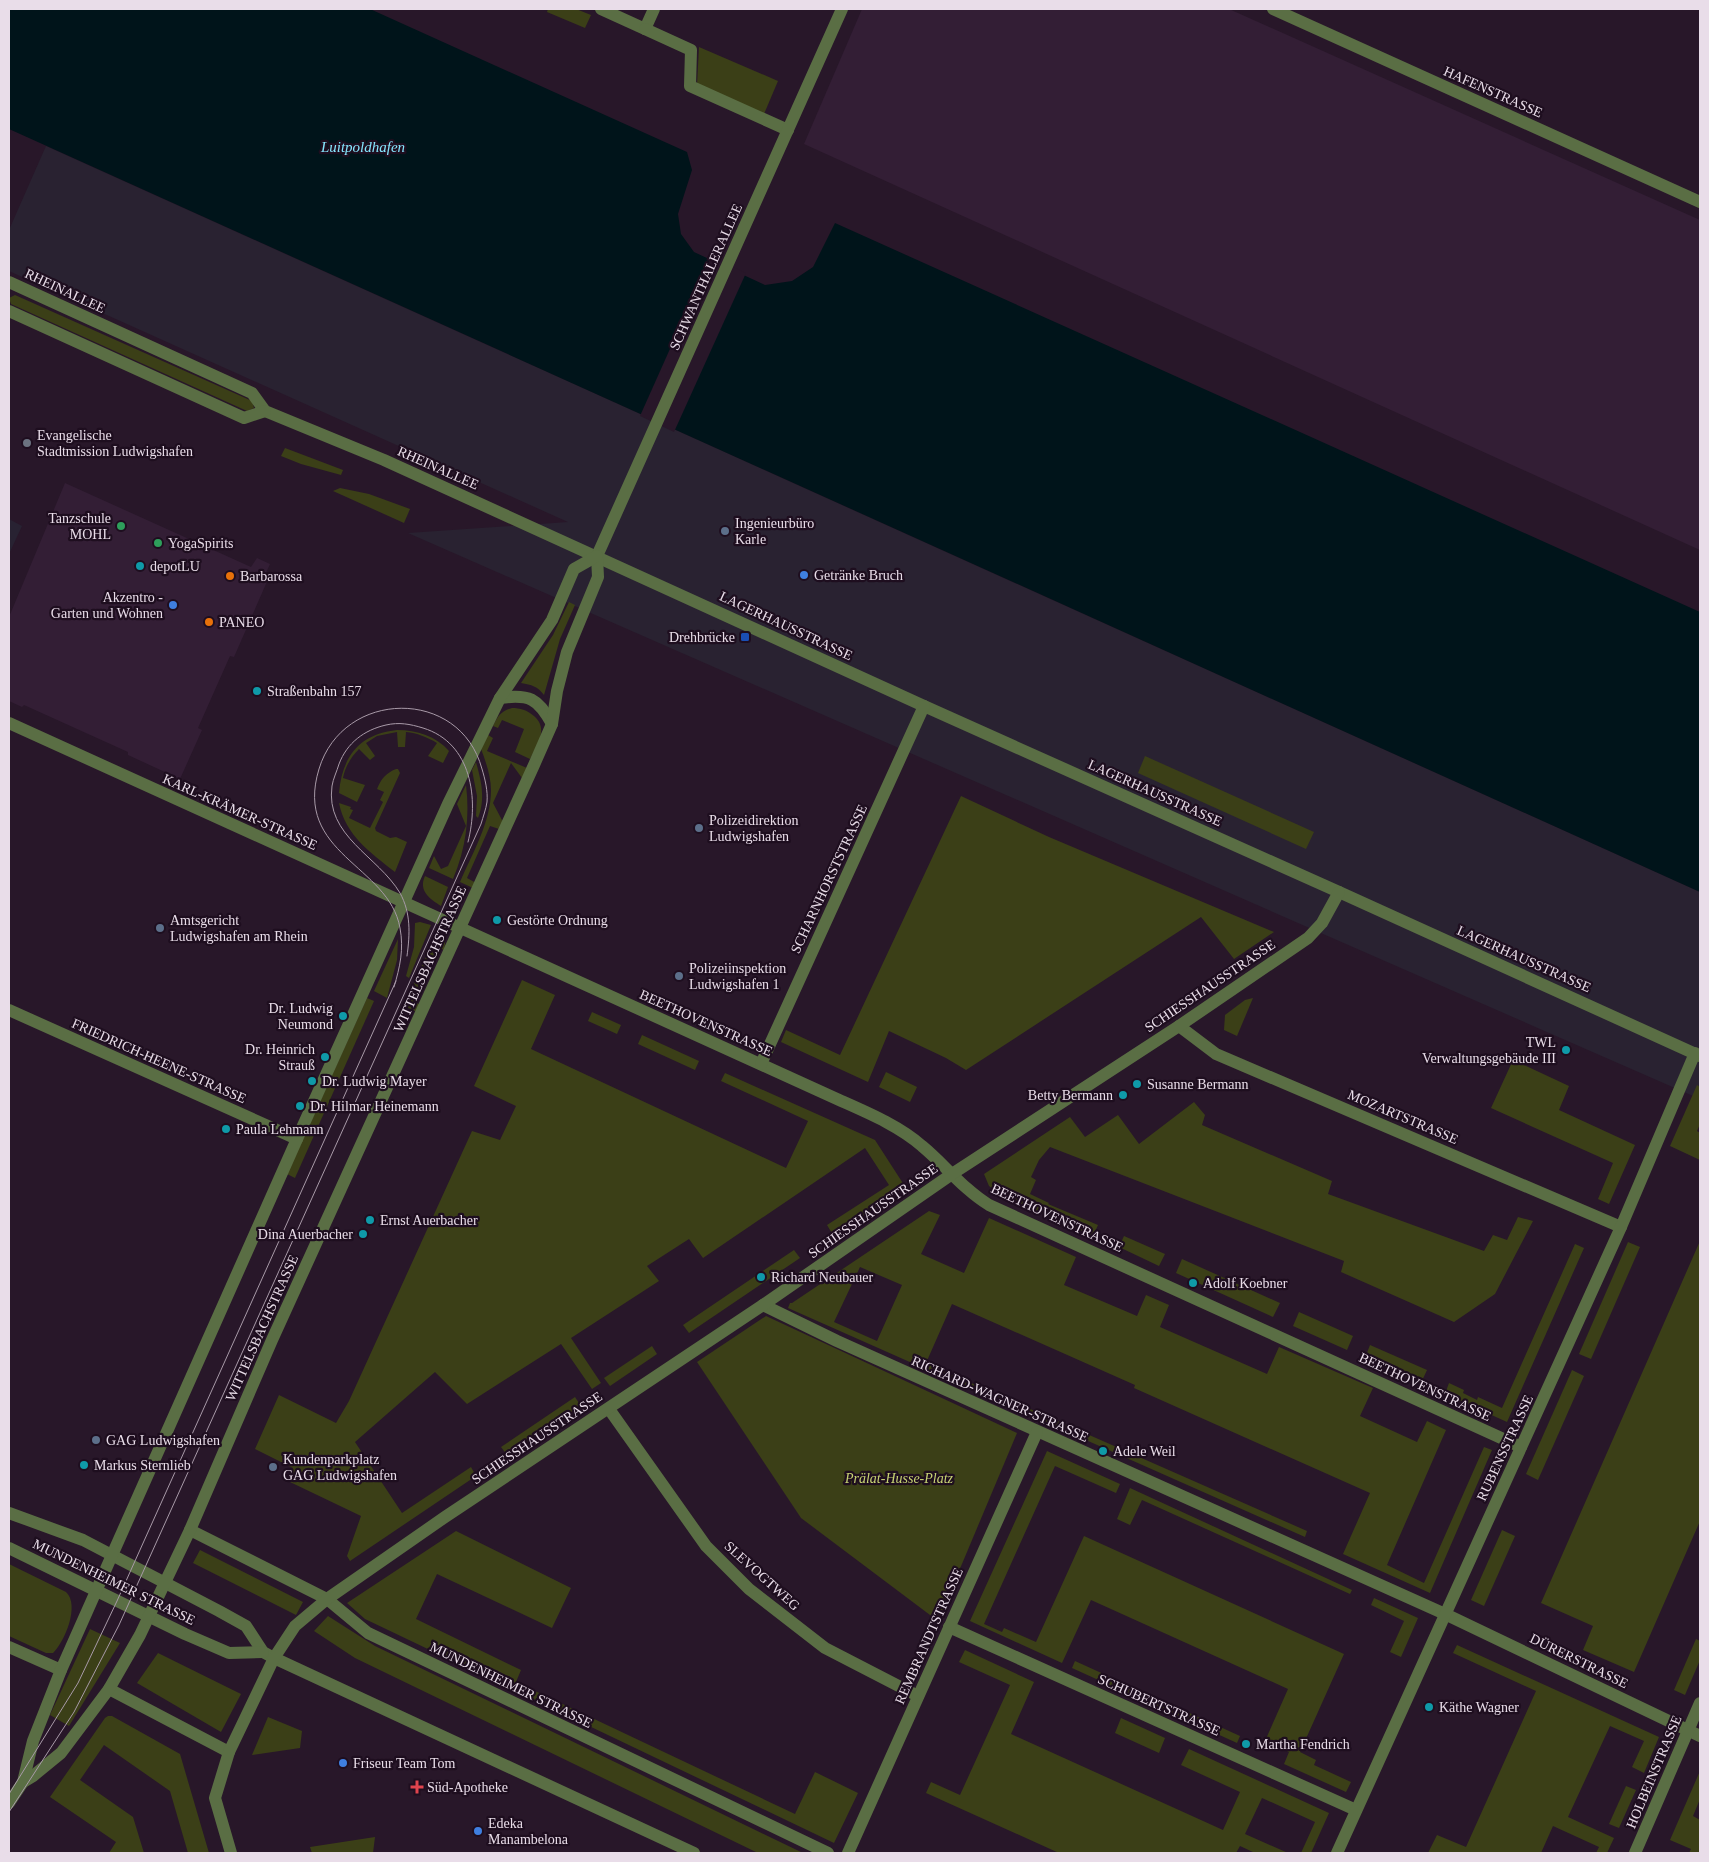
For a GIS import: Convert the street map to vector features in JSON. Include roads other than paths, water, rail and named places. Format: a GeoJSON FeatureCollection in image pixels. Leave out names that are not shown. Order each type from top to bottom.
{"type":"FeatureCollection","features":[{"type":"Feature","properties":{"kind":"street"},"geometry":{"type":"LineString","coordinates":[[601,9],[691,50],[690,86],[788,130]]}},
{"type":"Feature","properties":{"kind":"street"},"geometry":{"type":"LineString","coordinates":[[645,29],[654,9]]}},
{"type":"Feature","properties":{"kind":"street","name":"SCHWANTHALERALLEE"},"geometry":{"type":"LineString","coordinates":[[597,556],[842,9]]}},
{"type":"Feature","properties":{"kind":"street","name":"HAFENSTRASSE"},"geometry":{"type":"LineString","coordinates":[[1273,9],[1700,202]]}},
{"type":"Feature","properties":{"kind":"street","name":"RHEINALLEE"},"geometry":{"type":"LineString","coordinates":[[9,282],[252,393],[265,411],[384,460],[597,556]]}},
{"type":"Feature","properties":{"kind":"street"},"geometry":{"type":"LineString","coordinates":[[9,312],[244,418],[265,411]]}},
{"type":"Feature","properties":{"kind":"street","name":"WITTELSBACHSTRASSE"},"geometry":{"type":"LineString","coordinates":[[9,1803],[23,1782],[32,1741],[61,1670],[448,804],[500,698],[552,620],[574,569],[597,556],[598,577],[567,652],[557,691],[552,724],[272,1340],[190,1530],[149,1616],[109,1689],[60,1753],[23,1782]]}},
{"type":"Feature","properties":{"kind":"street","name":"LAGERHAUSSTRASSE"},"geometry":{"type":"LineString","coordinates":[[597,556],[924,706],[1698,1055]]}},
{"type":"Feature","properties":{"kind":"street"},"geometry":{"type":"LineString","coordinates":[[500,698],[516,696],[532,700],[543,707],[552,724]]}},
{"type":"Feature","properties":{"kind":"street","name":"SCHARNHORSTSTRASSE"},"geometry":{"type":"LineString","coordinates":[[761,1064],[924,706]]}},
{"type":"Feature","properties":{"kind":"street","name":"KARL-KRÄMER-STRASSE"},"geometry":{"type":"LineString","coordinates":[[9,723],[460,928]]}},
{"type":"Feature","properties":{"kind":"street","name":"SCHIESSHAUSSTRASSE"},"geometry":{"type":"LineString","coordinates":[[231,1853],[215,1798],[229,1752],[269,1655],[295,1626],[327,1599],[445,1517],[763,1305],[952,1174],[1179,1026],[1308,938],[1322,923],[1339,892]]}},
{"type":"Feature","properties":{"kind":"street","name":"BEETHOVENSTRASSE"},"geometry":{"type":"LineString","coordinates":[[460,928],[887,1123],[921,1144],[973,1195],[989,1205],[1522,1448]]}},
{"type":"Feature","properties":{"kind":"street","name":"FRIEDRICH-HEENE-STRASSE"},"geometry":{"type":"LineString","coordinates":[[9,1010],[297,1139]]}},
{"type":"Feature","properties":{"kind":"street","name":"MOZARTSTRASSE"},"geometry":{"type":"LineString","coordinates":[[1179,1026],[1216,1054],[1621,1227]]}},
{"type":"Feature","properties":{"kind":"street","name":"RUBENSSTRASSE"},"geometry":{"type":"LineString","coordinates":[[1336,1853],[1522,1448],[1698,1055]]}},
{"type":"Feature","properties":{"kind":"street","name":"RICHARD-WAGNER-STRASSE"},"geometry":{"type":"LineString","coordinates":[[763,1305],[837,1342],[1445,1614]]}},
{"type":"Feature","properties":{"kind":"street","name":"SLEVOGTWEG"},"geometry":{"type":"LineString","coordinates":[[608,1408],[706,1546],[749,1589],[825,1648],[918,1696]]}},
{"type":"Feature","properties":{"kind":"street","name":"REMBRANDTSTRASSE"},"geometry":{"type":"LineString","coordinates":[[848,1853],[1037,1432]]}},
{"type":"Feature","properties":{"kind":"street","name":"MUNDENHEIMER STRASSE"},"geometry":{"type":"LineString","coordinates":[[9,1513],[83,1540],[246,1626],[269,1655]]}},
{"type":"Feature","properties":{"kind":"street","name":"MUNDENHEIMER STRASSE"},"geometry":{"type":"LineString","coordinates":[[190,1530],[327,1599],[368,1633],[828,1853]]}},
{"type":"Feature","properties":{"kind":"street","name":"MUNDENHEIMER STRASSE"},"geometry":{"type":"LineString","coordinates":[[9,1548],[229,1653],[269,1655],[671,1848],[694,1853]]}},
{"type":"Feature","properties":{"kind":"street","name":"DÜRERSTRASSE"},"geometry":{"type":"LineString","coordinates":[[1445,1614],[1700,1736]]}},
{"type":"Feature","properties":{"kind":"street","name":"SCHUBERTSTRASSE"},"geometry":{"type":"LineString","coordinates":[[949,1627],[1356,1810]]}},
{"type":"Feature","properties":{"kind":"street"},"geometry":{"type":"LineString","coordinates":[[9,1646],[61,1670]]}},
{"type":"Feature","properties":{"kind":"street"},"geometry":{"type":"LineString","coordinates":[[109,1689],[229,1752]]}},
{"type":"Feature","properties":{"kind":"street","name":"HOLBEINSTRASSE"},"geometry":{"type":"LineString","coordinates":[[1635,1853],[1700,1703]]}},
{"type":"Feature","properties":{"kind":"water","name":"Luitpoldhafen"},"geometry":{"type":"Polygon","coordinates":[[[9,9],[370,9],[687,152],[692,170],[678,214],[681,234],[694,252],[765,285],[792,281],[813,267],[835,223],[1700,612],[1700,892],[9,129],[9,9]]]}},
{"type":"Feature","properties":{"kind":"tram line"},"geometry":{"type":"LineString","coordinates":[[9,1812],[74,1712],[119,1625],[481,824],[487,802],[487,789],[482,769],[470,742],[451,723],[427,712],[401,708],[375,712],[352,724],[332,743],[319,769],[315,798],[319,821],[330,840],[379,889],[392,907],[400,928],[402,943],[400,965],[394,987]]}},
{"type":"Feature","properties":{"kind":"tram line"},"geometry":{"type":"LineString","coordinates":[[407,956],[409,924],[404,901],[400,893],[355,844],[337,819],[332,803],[332,786],[342,756],[357,738],[370,730],[391,724],[414,725],[439,735],[452,746],[462,759],[468,774],[472,791],[471,825],[468,842]]}},
{"type":"Feature","properties":{"kind":"tram line"},"geometry":{"type":"LineString","coordinates":[[9,1794],[78,1683],[117,1601],[396,981]]}},
{"type":"Feature","properties":{"kind":"place","name":"Evangelische Stadtmission Ludwigshafen"},"geometry":{"type":"Point","coordinates":[27,443]}},
{"type":"Feature","properties":{"kind":"place","name":"Tanzschule MOHL"},"geometry":{"type":"Point","coordinates":[121,526]}},
{"type":"Feature","properties":{"kind":"place","name":"Ingenieurbüro Karle"},"geometry":{"type":"Point","coordinates":[725,531]}},
{"type":"Feature","properties":{"kind":"place","name":"YogaSpirits"},"geometry":{"type":"Point","coordinates":[158,543]}},
{"type":"Feature","properties":{"kind":"place","name":"depotLU"},"geometry":{"type":"Point","coordinates":[140,566]}},
{"type":"Feature","properties":{"kind":"place","name":"Getränke Bruch"},"geometry":{"type":"Point","coordinates":[804,575]}},
{"type":"Feature","properties":{"kind":"place","name":"Barbarossa"},"geometry":{"type":"Point","coordinates":[230,576]}},
{"type":"Feature","properties":{"kind":"place","name":"Akzentro - Garten und Wohnen"},"geometry":{"type":"Point","coordinates":[173,605]}},
{"type":"Feature","properties":{"kind":"place","name":"PANEO"},"geometry":{"type":"Point","coordinates":[209,622]}},
{"type":"Feature","properties":{"kind":"place","name":"Drehbrücke"},"geometry":{"type":"Point","coordinates":[745,637]}},
{"type":"Feature","properties":{"kind":"place","name":"Straßenbahn 157"},"geometry":{"type":"Point","coordinates":[257,691]}},
{"type":"Feature","properties":{"kind":"place","name":"Polizeidirektion Ludwigshafen"},"geometry":{"type":"Point","coordinates":[699,828]}},
{"type":"Feature","properties":{"kind":"place","name":"Gestörte Ordnung"},"geometry":{"type":"Point","coordinates":[497,920]}},
{"type":"Feature","properties":{"kind":"place","name":"Amtsgericht Ludwigshafen am Rhein"},"geometry":{"type":"Point","coordinates":[160,928]}},
{"type":"Feature","properties":{"kind":"place","name":"Polizeiinspektion Ludwigshafen 1"},"geometry":{"type":"Point","coordinates":[679,976]}},
{"type":"Feature","properties":{"kind":"place","name":"Dr. Ludwig Neumond"},"geometry":{"type":"Point","coordinates":[343,1016]}},
{"type":"Feature","properties":{"kind":"place","name":"TWL Verwaltungsgebäude III"},"geometry":{"type":"Point","coordinates":[1566,1050]}},
{"type":"Feature","properties":{"kind":"place","name":"Dr. Heinrich Strauß"},"geometry":{"type":"Point","coordinates":[325,1057]}},
{"type":"Feature","properties":{"kind":"place","name":"Dr. Ludwig Mayer"},"geometry":{"type":"Point","coordinates":[312,1081]}},
{"type":"Feature","properties":{"kind":"place","name":"Susanne Bermann"},"geometry":{"type":"Point","coordinates":[1137,1084]}},
{"type":"Feature","properties":{"kind":"place","name":"Betty Bermann"},"geometry":{"type":"Point","coordinates":[1123,1095]}},
{"type":"Feature","properties":{"kind":"place","name":"Dr. Hilmar Heinemann"},"geometry":{"type":"Point","coordinates":[300,1106]}},
{"type":"Feature","properties":{"kind":"place","name":"Paula Lehmann"},"geometry":{"type":"Point","coordinates":[226,1129]}},
{"type":"Feature","properties":{"kind":"place","name":"Ernst Auerbacher"},"geometry":{"type":"Point","coordinates":[370,1220]}},
{"type":"Feature","properties":{"kind":"place","name":"Dina Auerbacher"},"geometry":{"type":"Point","coordinates":[363,1234]}},
{"type":"Feature","properties":{"kind":"place","name":"Richard Neubauer"},"geometry":{"type":"Point","coordinates":[761,1277]}},
{"type":"Feature","properties":{"kind":"place","name":"Adolf Koebner"},"geometry":{"type":"Point","coordinates":[1193,1283]}},
{"type":"Feature","properties":{"kind":"place","name":"GAG Ludwigshafen"},"geometry":{"type":"Point","coordinates":[96,1440]}},
{"type":"Feature","properties":{"kind":"place","name":"Adele Weil"},"geometry":{"type":"Point","coordinates":[1103,1451]}},
{"type":"Feature","properties":{"kind":"place","name":"Markus Sternlieb"},"geometry":{"type":"Point","coordinates":[84,1465]}},
{"type":"Feature","properties":{"kind":"place","name":"Kundenparkplatz GAG Ludwigshafen"},"geometry":{"type":"Point","coordinates":[273,1467]}},
{"type":"Feature","properties":{"kind":"place","name":"Käthe Wagner"},"geometry":{"type":"Point","coordinates":[1429,1707]}},
{"type":"Feature","properties":{"kind":"place","name":"Martha Fendrich"},"geometry":{"type":"Point","coordinates":[1246,1744]}},
{"type":"Feature","properties":{"kind":"place","name":"Friseur Team Tom"},"geometry":{"type":"Point","coordinates":[343,1763]}},
{"type":"Feature","properties":{"kind":"place","name":"Süd-Apotheke"},"geometry":{"type":"Point","coordinates":[417,1787]}},
{"type":"Feature","properties":{"kind":"place","name":"Edeka Manambelona"},"geometry":{"type":"Point","coordinates":[478,1831]}},
{"type":"Feature","properties":{"kind":"park label","name":"Prälat-Husse-Platz"},"geometry":{"type":"Point","coordinates":[899,1478]}}]}
